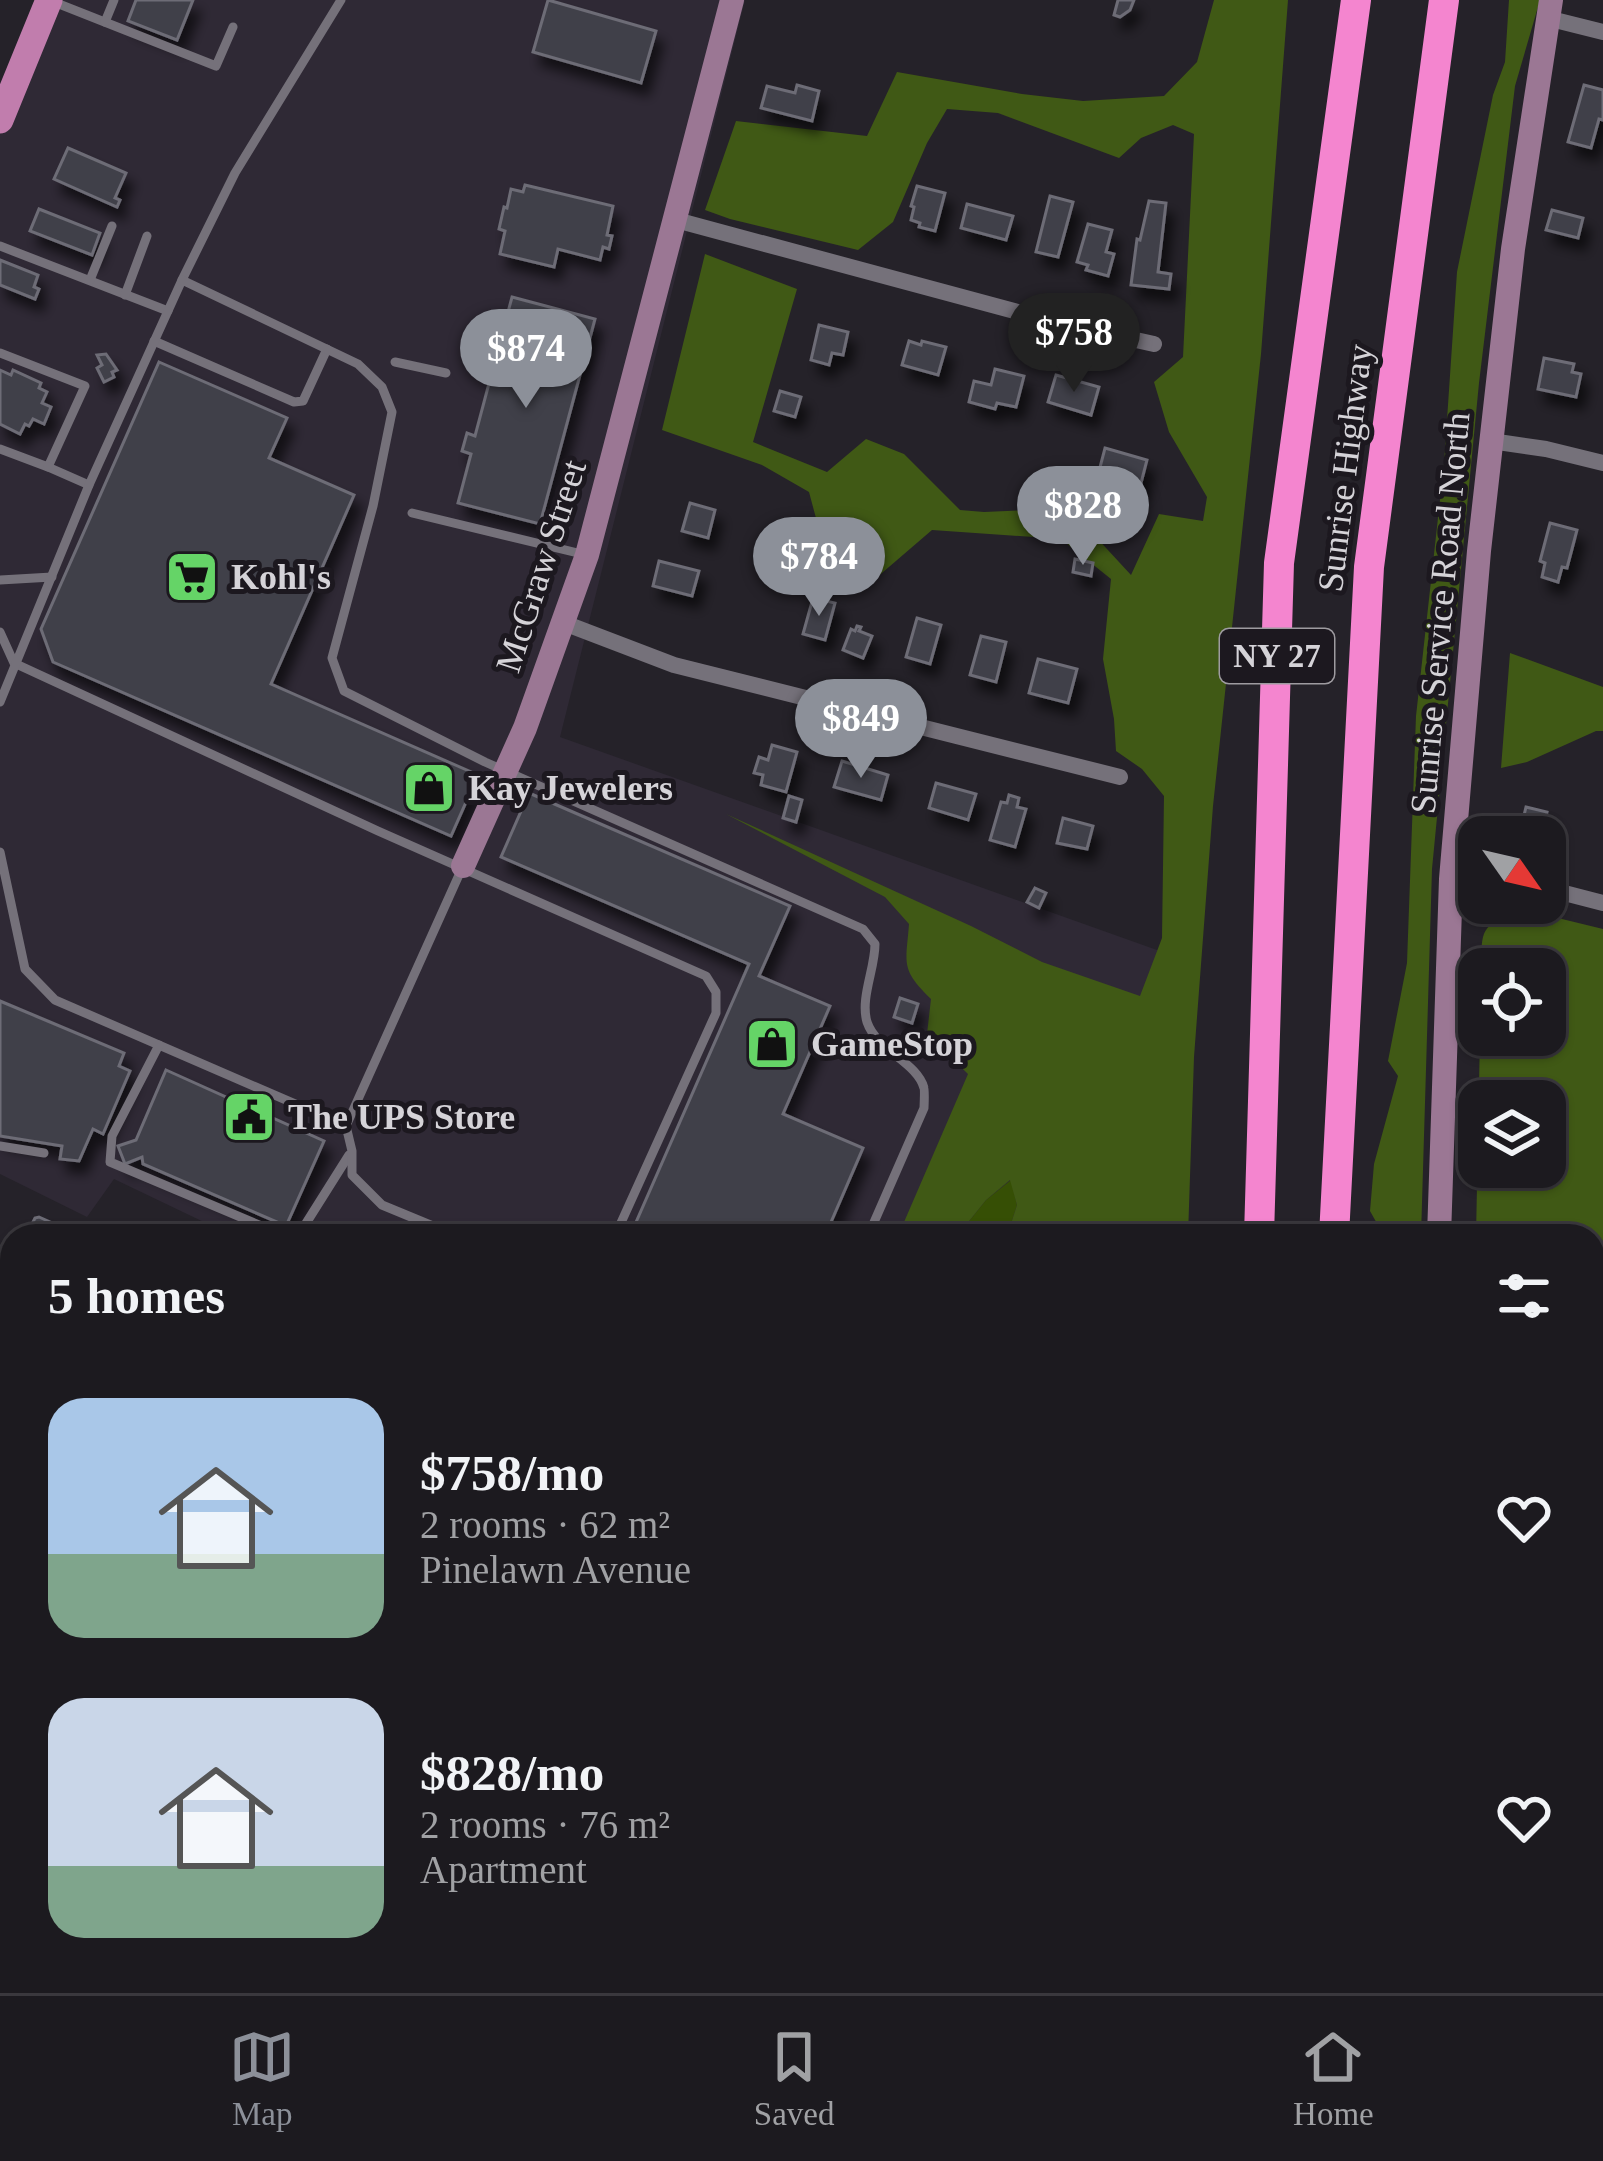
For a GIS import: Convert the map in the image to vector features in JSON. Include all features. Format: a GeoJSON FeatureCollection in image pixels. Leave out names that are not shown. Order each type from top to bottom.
{"type":"FeatureCollection","features":[{"type":"Feature","properties":{"kind":"highway","name":"Sunrise Highway"},"geometry":{"type":"LineString","coordinates":[[1259,1224],[1280,563],[1352,0]]}},
{"type":"Feature","properties":{"kind":"highway","name":"Sunrise Highway"},"geometry":{"type":"LineString","coordinates":[[1335,1224],[1369,567],[1444,0]]}},
{"type":"Feature","properties":{"kind":"main road"},"geometry":{"type":"LineString","coordinates":[[0,118],[49,0]]}},
{"type":"Feature","properties":{"kind":"street","name":"McGraw Street"},"geometry":{"type":"LineString","coordinates":[[463,866],[507,770],[587,555],[732,0]]}},
{"type":"Feature","properties":{"kind":"street"},"geometry":{"type":"LineString","coordinates":[[1549,9],[1603,32]]}},
{"type":"Feature","properties":{"kind":"street","name":"Sunrise Service Road North"},"geometry":{"type":"LineString","coordinates":[[1439,1224],[1451,880],[1479,551],[1513,249],[1549,9]]}},
{"type":"Feature","properties":{"kind":"street"},"geometry":{"type":"LineString","coordinates":[[676,220],[1154,344]]}},
{"type":"Feature","properties":{"kind":"street"},"geometry":{"type":"LineString","coordinates":[[1491,441],[1603,463]]}},
{"type":"Feature","properties":{"kind":"street"},"geometry":{"type":"LineString","coordinates":[[564,623],[674,664],[1120,777]]}},
{"type":"Feature","properties":{"kind":"street"},"geometry":{"type":"LineString","coordinates":[[1451,880],[1458,880]]}},
{"type":"Feature","properties":{"kind":"street"},"geometry":{"type":"LineString","coordinates":[[1566,893],[1603,903]]}},
{"type":"Feature","properties":{"kind":"lane"},"geometry":{"type":"LineString","coordinates":[[49,0],[216,66],[233,27]]}},
{"type":"Feature","properties":{"kind":"lane"},"geometry":{"type":"LineString","coordinates":[[105,22],[113,0]]}},
{"type":"Feature","properties":{"kind":"lane"},"geometry":{"type":"LineString","coordinates":[[0,702],[89,485],[182,280],[235,173],[340,0]]}},
{"type":"Feature","properties":{"kind":"lane"},"geometry":{"type":"LineString","coordinates":[[90,280],[112,226]]}},
{"type":"Feature","properties":{"kind":"lane"},"geometry":{"type":"LineString","coordinates":[[125,295],[147,236]]}},
{"type":"Feature","properties":{"kind":"lane"},"geometry":{"type":"LineString","coordinates":[[0,246],[168,311]]}},
{"type":"Feature","properties":{"kind":"lane"},"geometry":{"type":"LineString","coordinates":[[182,280],[358,364],[382,387],[392,412],[373,506],[332,658],[344,691],[426,734],[863,929],[875,944],[866,1018],[873,1034],[925,1088],[924,1108],[873,1224]]}},
{"type":"Feature","properties":{"kind":"lane"},"geometry":{"type":"LineString","coordinates":[[154,341],[293,402],[303,401],[327,349]]}},
{"type":"Feature","properties":{"kind":"lane"},"geometry":{"type":"LineString","coordinates":[[0,353],[85,386],[48,467]]}},
{"type":"Feature","properties":{"kind":"lane"},"geometry":{"type":"LineString","coordinates":[[395,362],[446,374]]}},
{"type":"Feature","properties":{"kind":"lane"},"geometry":{"type":"LineString","coordinates":[[0,449],[89,485]]}},
{"type":"Feature","properties":{"kind":"lane"},"geometry":{"type":"LineString","coordinates":[[412,513],[587,555]]}},
{"type":"Feature","properties":{"kind":"lane"},"geometry":{"type":"LineString","coordinates":[[0,580],[52,577]]}},
{"type":"Feature","properties":{"kind":"lane"},"geometry":{"type":"LineString","coordinates":[[0,632],[14,663],[706,976],[718,1001],[712,1023],[620,1224]]}},
{"type":"Feature","properties":{"kind":"lane"},"geometry":{"type":"LineString","coordinates":[[0,852],[25,969],[55,1000],[346,1126]]}},
{"type":"Feature","properties":{"kind":"lane"},"geometry":{"type":"LineString","coordinates":[[428,1224],[382,1205],[352,1175],[346,1126],[463,866]]}},
{"type":"Feature","properties":{"kind":"lane"},"geometry":{"type":"LineString","coordinates":[[159,1045],[112,1136],[110,1162],[257,1224]]}},
{"type":"Feature","properties":{"kind":"lane"},"geometry":{"type":"LineString","coordinates":[[0,1146],[44,1153]]}},
{"type":"Feature","properties":{"kind":"lane"},"geometry":{"type":"LineString","coordinates":[[306,1224],[352,1150]]}},
{"type":"Feature","properties":{"kind":"shaded area"},"geometry":{"type":"Polygon","coordinates":[[[49,0],[745,0],[560,737],[1185,960],[1155,1224],[208,1224],[114,1179],[87,1217],[0,1174],[0,120],[49,0]]]}},
{"type":"Feature","properties":{"kind":"green space"},"geometry":{"type":"Polygon","coordinates":[[[1214,0],[1288,0],[1261,354],[1213,806],[1194,1057],[1188,1224],[1011,1224],[1017,1205],[1010,1180],[967,1224],[903,1224],[968,1074],[927,1034],[931,999],[907,965],[909,924],[885,897],[726,814],[1042,962],[1140,996],[1162,938],[1164,796],[1142,769],[1116,751],[1103,659],[1111,579],[1061,539],[932,530],[861,591],[828,563],[809,492],[762,465],[662,430],[705,254],[797,289],[753,442],[827,472],[866,439],[904,454],[960,510],[1058,509],[1083,523],[1131,575],[1159,514],[1203,521],[1207,497],[1169,432],[1154,382],[1183,357],[1194,134],[1173,125],[1141,138],[1119,158],[998,113],[947,109],[893,222],[858,250],[705,210],[736,121],[867,136],[897,72],[1083,101],[1164,96],[1197,62],[1214,0]]]}},
{"type":"Feature","properties":{"kind":"green space"},"geometry":{"type":"Polygon","coordinates":[[[1509,0],[1540,0],[1515,86],[1479,383],[1432,869],[1421,1224],[1377,1224],[1370,1211],[1374,1164],[1398,1076],[1388,1061],[1407,963],[1416,716],[1444,464],[1457,272],[1493,95],[1505,62],[1509,0]]]}},
{"type":"Feature","properties":{"kind":"green space"},"geometry":{"type":"Polygon","coordinates":[[[1510,653],[1603,687],[1603,731],[1501,768],[1510,653]]]}},
{"type":"Feature","properties":{"kind":"green space"},"geometry":{"type":"Polygon","coordinates":[[[1566,920],[1603,929],[1603,1224],[1476,1224],[1477,1188],[1566,1188],[1566,1080],[1479,1080],[1480,1056],[1566,1056],[1566,948],[1482,948],[1486,930],[1493,924],[1566,924],[1566,920]]]}},
{"type":"Feature","properties":{"kind":"green space"},"geometry":{"type":"Polygon","coordinates":[[[1011,1180],[1017,1205],[1011,1224],[967,1224],[1011,1180]]]}},
{"type":"Feature","properties":{"kind":"building"},"geometry":{"type":"Polygon","coordinates":[[[136,0],[193,0],[177,40],[128,21],[136,0]]]}},
{"type":"Feature","properties":{"kind":"building"},"geometry":{"type":"Polygon","coordinates":[[[548,0],[656,31],[641,83],[533,52],[548,0]]]}},
{"type":"Feature","properties":{"kind":"building"},"geometry":{"type":"Polygon","coordinates":[[[1118,0],[1134,0],[1120,17],[1114,15],[1118,0]]]}},
{"type":"Feature","properties":{"kind":"building"},"geometry":{"type":"Polygon","coordinates":[[[797,85],[819,91],[812,121],[761,108],[767,86],[795,93],[797,85]]]}},
{"type":"Feature","properties":{"kind":"building"},"geometry":{"type":"Polygon","coordinates":[[[1584,85],[1603,90],[1603,120],[1599,119],[1591,148],[1568,142],[1584,85]]]}},
{"type":"Feature","properties":{"kind":"building"},"geometry":{"type":"Polygon","coordinates":[[[68,148],[126,173],[115,198],[120,200],[117,207],[54,179],[68,148]]]}},
{"type":"Feature","properties":{"kind":"building"},"geometry":{"type":"Polygon","coordinates":[[[525,185],[613,206],[609,249],[603,247],[600,260],[558,249],[554,267],[500,254],[504,207],[511,189],[523,192],[525,185]]]}},
{"type":"Feature","properties":{"kind":"building"},"geometry":{"type":"Polygon","coordinates":[[[917,186],[945,193],[935,231],[911,220],[917,186]]]}},
{"type":"Feature","properties":{"kind":"building"},"geometry":{"type":"Polygon","coordinates":[[[1050,196],[1073,202],[1058,257],[1036,252],[1050,196]]]}},
{"type":"Feature","properties":{"kind":"building"},"geometry":{"type":"Polygon","coordinates":[[[1149,201],[1166,203],[1158,272],[1171,274],[1169,289],[1131,285],[1137,239],[1149,201]]]}},
{"type":"Feature","properties":{"kind":"building"},"geometry":{"type":"Polygon","coordinates":[[[967,204],[1013,216],[1006,240],[961,228],[967,204]]]}},
{"type":"Feature","properties":{"kind":"building"},"geometry":{"type":"Polygon","coordinates":[[[39,209],[100,233],[92,255],[30,231],[39,209]]]}},
{"type":"Feature","properties":{"kind":"building"},"geometry":{"type":"Polygon","coordinates":[[[1552,210],[1583,218],[1578,238],[1546,230],[1552,210]]]}},
{"type":"Feature","properties":{"kind":"building"},"geometry":{"type":"Polygon","coordinates":[[[1088,224],[1112,230],[1106,252],[1114,254],[1108,276],[1077,262],[1088,224]]]}},
{"type":"Feature","properties":{"kind":"building"},"geometry":{"type":"Polygon","coordinates":[[[0,260],[38,275],[35,299],[0,285],[0,260]]]}},
{"type":"Feature","properties":{"kind":"building"},"geometry":{"type":"Polygon","coordinates":[[[512,297],[595,319],[540,524],[458,503],[471,454],[462,451],[467,433],[475,436],[512,297]]]}},
{"type":"Feature","properties":{"kind":"building"},"geometry":{"type":"Polygon","coordinates":[[[819,325],[848,332],[843,355],[832,353],[829,365],[811,360],[819,325]]]}},
{"type":"Feature","properties":{"kind":"building"},"geometry":{"type":"Polygon","coordinates":[[[909,341],[946,347],[938,375],[902,365],[909,341]]]}},
{"type":"Feature","properties":{"kind":"building"},"geometry":{"type":"Polygon","coordinates":[[[106,354],[117,370],[104,382],[97,355],[106,354]]]}},
{"type":"Feature","properties":{"kind":"building"},"geometry":{"type":"Polygon","coordinates":[[[1544,358],[1574,364],[1572,372],[1581,374],[1576,397],[1538,389],[1544,358]]]}},
{"type":"Feature","properties":{"kind":"building"},"geometry":{"type":"Polygon","coordinates":[[[159,362],[287,418],[269,458],[354,495],[271,684],[478,775],[451,836],[53,662],[41,629],[159,362]]]}},
{"type":"Feature","properties":{"kind":"building"},"geometry":{"type":"Polygon","coordinates":[[[995,369],[1024,376],[1016,407],[997,403],[995,409],[969,402],[974,381],[991,385],[995,369]]]}},
{"type":"Feature","properties":{"kind":"building"},"geometry":{"type":"Polygon","coordinates":[[[0,370],[11,375],[13,370],[41,383],[39,388],[47,392],[42,403],[51,407],[44,424],[33,419],[20,434],[0,424],[0,370]]]}},
{"type":"Feature","properties":{"kind":"building"},"geometry":{"type":"Polygon","coordinates":[[[1056,375],[1099,387],[1091,415],[1048,402],[1056,375]]]}},
{"type":"Feature","properties":{"kind":"building"},"geometry":{"type":"Polygon","coordinates":[[[780,391],[801,397],[795,417],[774,411],[780,391]]]}},
{"type":"Feature","properties":{"kind":"building"},"geometry":{"type":"Polygon","coordinates":[[[1105,448],[1147,460],[1140,487],[1098,475],[1105,448]]]}},
{"type":"Feature","properties":{"kind":"building"},"geometry":{"type":"Polygon","coordinates":[[[690,503],[715,510],[708,538],[682,531],[690,503]]]}},
{"type":"Feature","properties":{"kind":"building"},"geometry":{"type":"Polygon","coordinates":[[[1550,523],[1577,530],[1567,568],[1562,567],[1558,582],[1542,577],[1545,563],[1540,561],[1550,523]]]}},
{"type":"Feature","properties":{"kind":"building"},"geometry":{"type":"Polygon","coordinates":[[[1075,559],[1093,563],[1091,576],[1073,572],[1075,559]]]}},
{"type":"Feature","properties":{"kind":"building"},"geometry":{"type":"Polygon","coordinates":[[[659,561],[699,571],[692,596],[653,586],[659,561]]]}},
{"type":"Feature","properties":{"kind":"building"},"geometry":{"type":"Polygon","coordinates":[[[813,598],[835,603],[825,640],[803,634],[813,598]]]}},
{"type":"Feature","properties":{"kind":"building"},"geometry":{"type":"Polygon","coordinates":[[[917,618],[941,625],[930,664],[906,657],[917,618]]]}},
{"type":"Feature","properties":{"kind":"building"},"geometry":{"type":"Polygon","coordinates":[[[857,626],[872,636],[863,658],[843,650],[851,629],[857,626]]]}},
{"type":"Feature","properties":{"kind":"building"},"geometry":{"type":"Polygon","coordinates":[[[981,636],[1006,642],[996,682],[970,675],[981,636]]]}},
{"type":"Feature","properties":{"kind":"building"},"geometry":{"type":"Polygon","coordinates":[[[1038,659],[1077,669],[1068,703],[1029,693],[1038,659]]]}},
{"type":"Feature","properties":{"kind":"building"},"geometry":{"type":"Polygon","coordinates":[[[772,745],[797,752],[786,792],[761,785],[763,775],[754,773],[759,757],[768,760],[772,745]]]}},
{"type":"Feature","properties":{"kind":"building"},"geometry":{"type":"Polygon","coordinates":[[[842,761],[888,775],[881,800],[834,787],[842,761]]]}},
{"type":"Feature","properties":{"kind":"building"},"geometry":{"type":"Polygon","coordinates":[[[936,783],[976,794],[968,820],[929,808],[936,783]]]}},
{"type":"Feature","properties":{"kind":"building"},"geometry":{"type":"Polygon","coordinates":[[[529,793],[790,906],[759,976],[830,1006],[783,1114],[863,1148],[830,1224],[635,1224],[749,964],[501,857],[529,793]]]}},
{"type":"Feature","properties":{"kind":"building"},"geometry":{"type":"Polygon","coordinates":[[[1009,795],[1019,798],[1017,807],[1026,809],[1015,847],[990,840],[1001,802],[1007,803],[1009,795]]]}},
{"type":"Feature","properties":{"kind":"building"},"geometry":{"type":"Polygon","coordinates":[[[789,796],[802,800],[796,822],[783,818],[789,796]]]}},
{"type":"Feature","properties":{"kind":"building"},"geometry":{"type":"Polygon","coordinates":[[[1526,807],[1547,812],[1546,816],[1524,816],[1526,807]]]}},
{"type":"Feature","properties":{"kind":"building"},"geometry":{"type":"Polygon","coordinates":[[[1063,818],[1093,826],[1087,849],[1057,843],[1063,818]]]}},
{"type":"Feature","properties":{"kind":"building"},"geometry":{"type":"Polygon","coordinates":[[[1035,888],[1046,893],[1039,908],[1027,902],[1035,888]]]}},
{"type":"Feature","properties":{"kind":"building"},"geometry":{"type":"Polygon","coordinates":[[[900,998],[918,1004],[912,1023],[894,1017],[900,998]]]}},
{"type":"Feature","properties":{"kind":"building"},"geometry":{"type":"Polygon","coordinates":[[[0,1001],[124,1053],[119,1066],[130,1071],[103,1134],[93,1129],[79,1161],[60,1159],[62,1146],[0,1136],[0,1001]]]}},
{"type":"Feature","properties":{"kind":"building"},"geometry":{"type":"Polygon","coordinates":[[[166,1070],[324,1141],[287,1224],[281,1224],[143,1164],[142,1157],[125,1164],[118,1146],[136,1140],[166,1070]]]}},
{"type":"Feature","properties":{"kind":"place","name":"Kohl's"},"geometry":{"type":"Point","coordinates":[192,577]}},
{"type":"Feature","properties":{"kind":"place","name":"Kay Jewelers"},"geometry":{"type":"Point","coordinates":[429,788]}},
{"type":"Feature","properties":{"kind":"place","name":"GameStop"},"geometry":{"type":"Point","coordinates":[772,1044]}},
{"type":"Feature","properties":{"kind":"place","name":"The UPS Store"},"geometry":{"type":"Point","coordinates":[249,1117]}}]}
